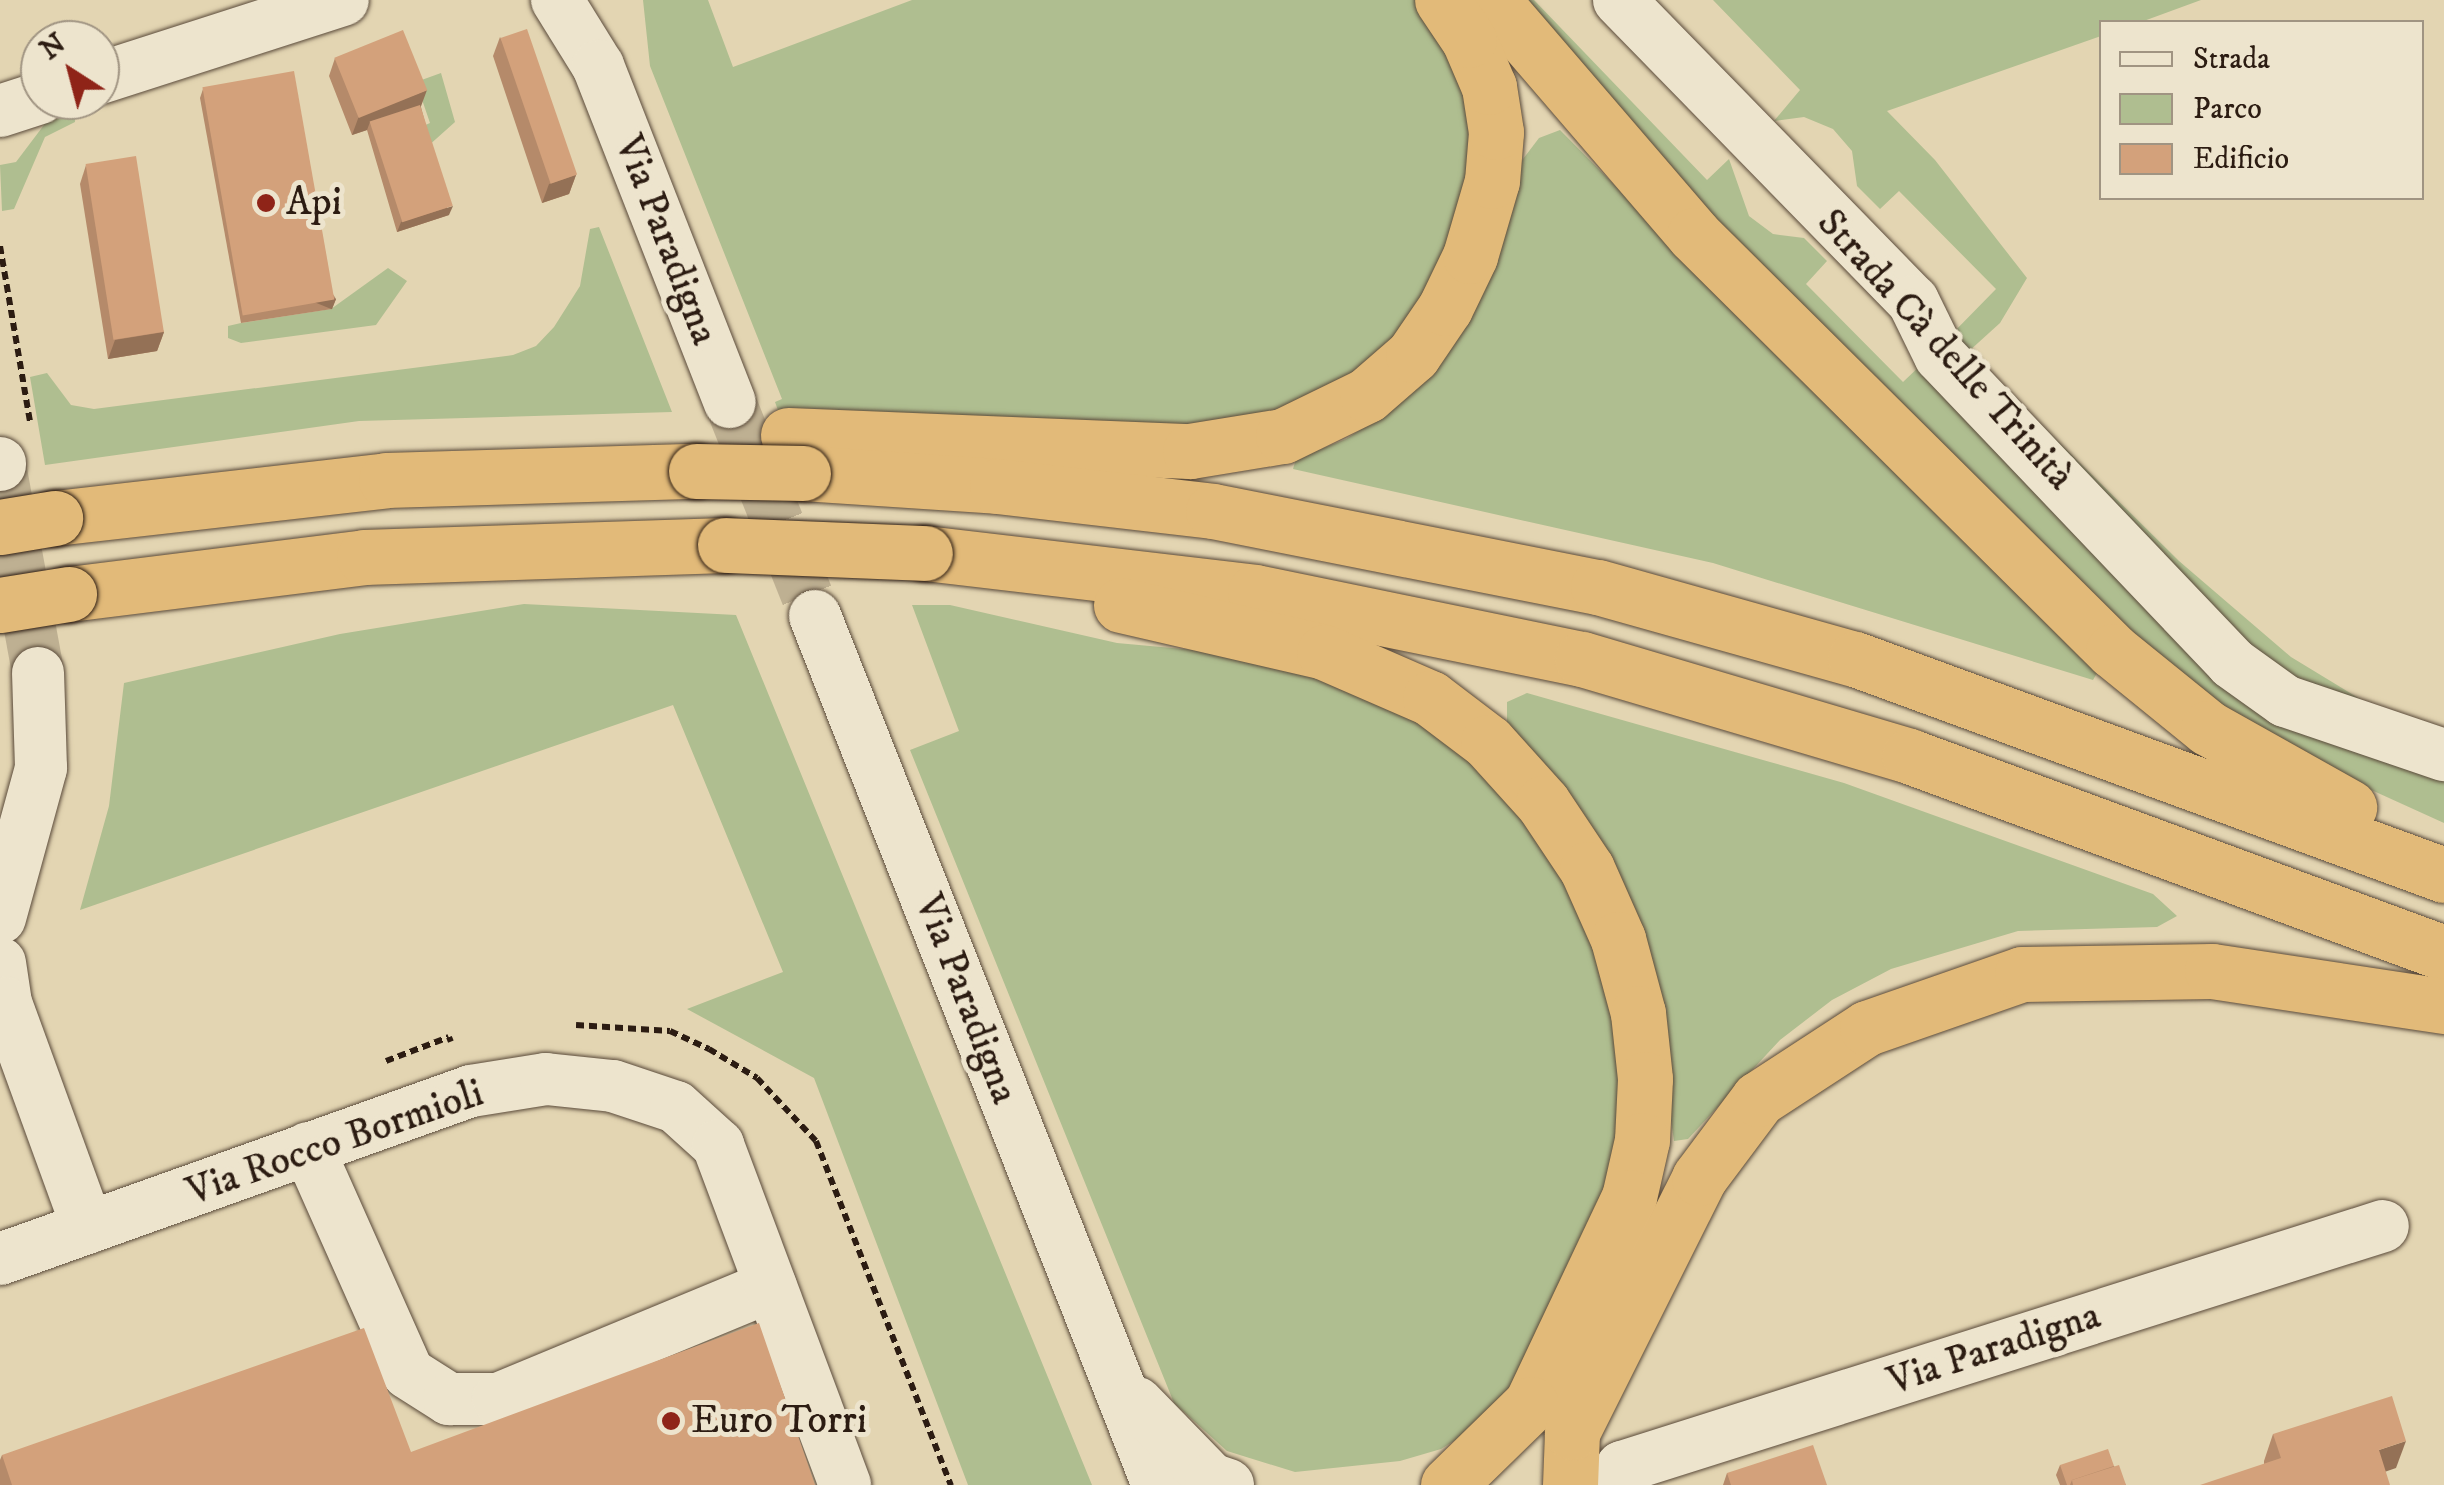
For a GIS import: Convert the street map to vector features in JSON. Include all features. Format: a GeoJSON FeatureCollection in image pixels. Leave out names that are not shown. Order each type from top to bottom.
{"type":"FeatureCollection","features":[{"type":"Feature","properties":{"kind":"highway"},"geometry":{"type":"LineString","coordinates":[[18,524],[329,485],[549,472],[689,455],[1190,451],[1283,436],[1367,396],[1413,355],[1445,308],[1470,256],[1492,181],[1496,132],[1488,87],[1469,40],[1442,0]]}},
{"type":"Feature","properties":{"kind":"highway"},"geometry":{"type":"LineString","coordinates":[[1492,0],[1694,235],[2141,677],[2300,783],[2444,846]]}},
{"type":"Feature","properties":{"kind":"highway"},"geometry":{"type":"LineString","coordinates":[[795,454],[997,486],[1212,511],[1598,587],[1870,664],[2444,875]]}},
{"type":"Feature","properties":{"kind":"highway"},"geometry":{"type":"LineString","coordinates":[[0,605],[364,557],[724,545],[925,554],[1255,592],[1582,660],[1909,756],[2444,953]]}},
{"type":"Feature","properties":{"kind":"highway"},"geometry":{"type":"LineString","coordinates":[[925,554],[1324,652],[1406,684],[1453,714],[1504,758],[1587,869],[1618,939],[1638,1013],[1645,1100],[1638,1159],[1622,1216],[1531,1404],[1448,1485]]}},
{"type":"Feature","properties":{"kind":"highway"},"geometry":{"type":"LineString","coordinates":[[1570,1485],[1572,1432],[1651,1262],[1699,1178],[1758,1099],[1868,1028],[2022,974],[2212,971],[2444,1006]]}},
{"type":"Feature","properties":{"kind":"street"},"geometry":{"type":"LineString","coordinates":[[120,72],[343,0]]}},
{"type":"Feature","properties":{"kind":"street","name":"Via Paradigna"},"geometry":{"type":"LineString","coordinates":[[557,0],[602,78],[730,402]]}},
{"type":"Feature","properties":{"kind":"street","name":"Via Paradigna"},"geometry":{"type":"LineString","coordinates":[[597,0],[602,78]]}},
{"type":"Feature","properties":{"kind":"street","name":"Strada Cà delle Trinità"},"geometry":{"type":"LineString","coordinates":[[1620,0],[1913,301],[1940,356],[2232,664],[2285,700],[2444,756]]}},
{"type":"Feature","properties":{"kind":"street","name":"Via Paradigna"},"geometry":{"type":"LineString","coordinates":[[815,616],[1158,1485]]}},
{"type":"Feature","properties":{"kind":"street"},"geometry":{"type":"LineString","coordinates":[[4,888],[42,756],[38,673]]}},
{"type":"Feature","properties":{"kind":"street"},"geometry":{"type":"LineString","coordinates":[[0,963],[6,1003],[88,1228]]}},
{"type":"Feature","properties":{"kind":"street","name":"Via Rocco Bormioli"},"geometry":{"type":"LineString","coordinates":[[0,1259],[472,1092],[546,1079],[613,1086],[676,1107],[718,1145],[845,1485]]}},
{"type":"Feature","properties":{"kind":"street"},"geometry":{"type":"LineString","coordinates":[[308,1148],[408,1374],[449,1399],[498,1399],[771,1286]]}},
{"type":"Feature","properties":{"kind":"street","name":"Via Paradigna"},"geometry":{"type":"LineString","coordinates":[[1621,1485],[1622,1467],[2383,1226]]}},
{"type":"Feature","properties":{"kind":"street","name":"Via Paradigna"},"geometry":{"type":"LineString","coordinates":[[1117,1382],[1211,1479],[1228,1485]]}},
{"type":"Feature","properties":{"kind":"path"},"geometry":{"type":"LineString","coordinates":[[0,246],[11,455]]}},
{"type":"Feature","properties":{"kind":"green space"},"geometry":{"type":"Polygon","coordinates":[[[643,0],[708,0],[733,67],[912,0],[1417,0],[1445,38],[1476,134],[1442,270],[1380,362],[1240,427],[779,413],[775,402],[782,399],[650,66],[643,0]]]}},
{"type":"Feature","properties":{"kind":"green space"},"geometry":{"type":"Polygon","coordinates":[[[1514,0],[1534,0],[1707,180],[1729,159],[1749,216],[1773,234],[1804,238],[1827,261],[1806,284],[1903,382],[1924,362],[2181,632],[2444,772],[2444,823],[2312,763],[2180,679],[1891,409],[1514,0]]]}},
{"type":"Feature","properties":{"kind":"green space"},"geometry":{"type":"Polygon","coordinates":[[[1713,0],[2201,0],[2146,20],[2099,20],[2099,37],[1887,111],[1935,160],[2027,278],[2000,323],[1968,352],[2179,561],[2291,657],[2365,702],[2296,696],[1948,338],[1996,289],[1899,191],[1880,209],[1857,186],[1852,151],[1833,129],[1804,117],[1774,121],[1800,90],[1713,0]]]}},
{"type":"Feature","properties":{"kind":"green space"},"geometry":{"type":"Polygon","coordinates":[[[441,73],[455,122],[427,147],[421,127],[430,123],[416,82],[441,73]]]}},
{"type":"Feature","properties":{"kind":"green space"},"geometry":{"type":"Polygon","coordinates":[[[47,121],[75,122],[45,137],[14,209],[2,211],[0,165],[16,162],[47,121]]]}},
{"type":"Feature","properties":{"kind":"green space"},"geometry":{"type":"Polygon","coordinates":[[[1560,130],[2097,673],[2093,680],[1713,563],[1293,469],[1296,459],[1346,439],[1388,412],[1523,159],[1539,138],[1560,130]]]}},
{"type":"Feature","properties":{"kind":"green space"},"geometry":{"type":"Polygon","coordinates":[[[599,227],[672,412],[359,421],[45,465],[30,377],[47,373],[71,405],[94,409],[513,355],[536,346],[554,327],[580,286],[590,229],[599,227]]]}},
{"type":"Feature","properties":{"kind":"green space"},"geometry":{"type":"Polygon","coordinates":[[[388,268],[407,281],[376,325],[241,343],[228,338],[228,326],[331,309],[388,268]]]}},
{"type":"Feature","properties":{"kind":"green space"},"geometry":{"type":"Polygon","coordinates":[[[524,604],[736,615],[1092,1485],[968,1485],[814,1078],[687,1009],[783,972],[673,705],[80,910],[109,806],[124,683],[340,634],[524,604]]]}},
{"type":"Feature","properties":{"kind":"green space"},"geometry":{"type":"Polygon","coordinates":[[[912,605],[950,605],[1117,643],[1216,652],[1309,673],[1409,716],[1467,757],[1528,824],[1588,923],[1616,1026],[1620,1125],[1609,1179],[1513,1383],[1470,1431],[1441,1449],[1400,1461],[1295,1472],[1227,1451],[1174,1403],[910,750],[959,731],[912,605]]]}},
{"type":"Feature","properties":{"kind":"green space"},"geometry":{"type":"Polygon","coordinates":[[[1527,693],[1844,783],[2153,894],[2177,916],[2157,927],[2018,931],[1891,969],[1832,1000],[1780,1040],[1688,1139],[1674,1141],[1645,937],[1611,859],[1507,723],[1507,702],[1527,693]]]}},
{"type":"Feature","properties":{"kind":"building"},"geometry":{"type":"Polygon","coordinates":[[[527,29],[577,175],[551,184],[501,38],[527,29]]]}},
{"type":"Feature","properties":{"kind":"building"},"geometry":{"type":"Polygon","coordinates":[[[403,30],[427,90],[359,118],[334,58],[403,30]]]}},
{"type":"Feature","properties":{"kind":"building","name":"Api"},"geometry":{"type":"Polygon","coordinates":[[[294,71],[334,299],[243,316],[202,87],[294,71]]]}},
{"type":"Feature","properties":{"kind":"building"},"geometry":{"type":"Polygon","coordinates":[[[420,105],[453,206],[402,222],[370,121],[420,105]]]}},
{"type":"Feature","properties":{"kind":"building"},"geometry":{"type":"Polygon","coordinates":[[[136,156],[164,332],[113,340],[86,164],[136,156]]]}},
{"type":"Feature","properties":{"kind":"building"},"geometry":{"type":"Polygon","coordinates":[[[759,1323],[815,1485],[12,1485],[2,1455],[364,1328],[411,1452],[759,1323]]]}},
{"type":"Feature","properties":{"kind":"building"},"geometry":{"type":"Polygon","coordinates":[[[2392,1396],[2406,1441],[2379,1450],[2390,1485],[2200,1485],[2281,1458],[2273,1434],[2392,1396]]]}},
{"type":"Feature","properties":{"kind":"building"},"geometry":{"type":"Polygon","coordinates":[[[1813,1445],[1827,1485],[1731,1485],[1727,1473],[1813,1445]]]}},
{"type":"Feature","properties":{"kind":"building"},"geometry":{"type":"Polygon","coordinates":[[[2108,1449],[2114,1466],[2067,1485],[2060,1465],[2108,1449]]]}},
{"type":"Feature","properties":{"kind":"building"},"geometry":{"type":"Polygon","coordinates":[[[2119,1465],[2126,1485],[2073,1485],[2072,1480],[2119,1465]]]}},
{"type":"Feature","properties":{"kind":"tunnel"},"geometry":{"type":"LineString","coordinates":[[730,402],[815,616]]}},
{"type":"Feature","properties":{"kind":"tunnel"},"geometry":{"type":"LineString","coordinates":[[0,465],[38,673]]}},
{"type":"Feature","properties":{"kind":"place","name":"Api"},"geometry":{"type":"Point","coordinates":[266,203]}},
{"type":"Feature","properties":{"kind":"place","name":"Euro Torri"},"geometry":{"type":"Point","coordinates":[671,1421]}}]}
